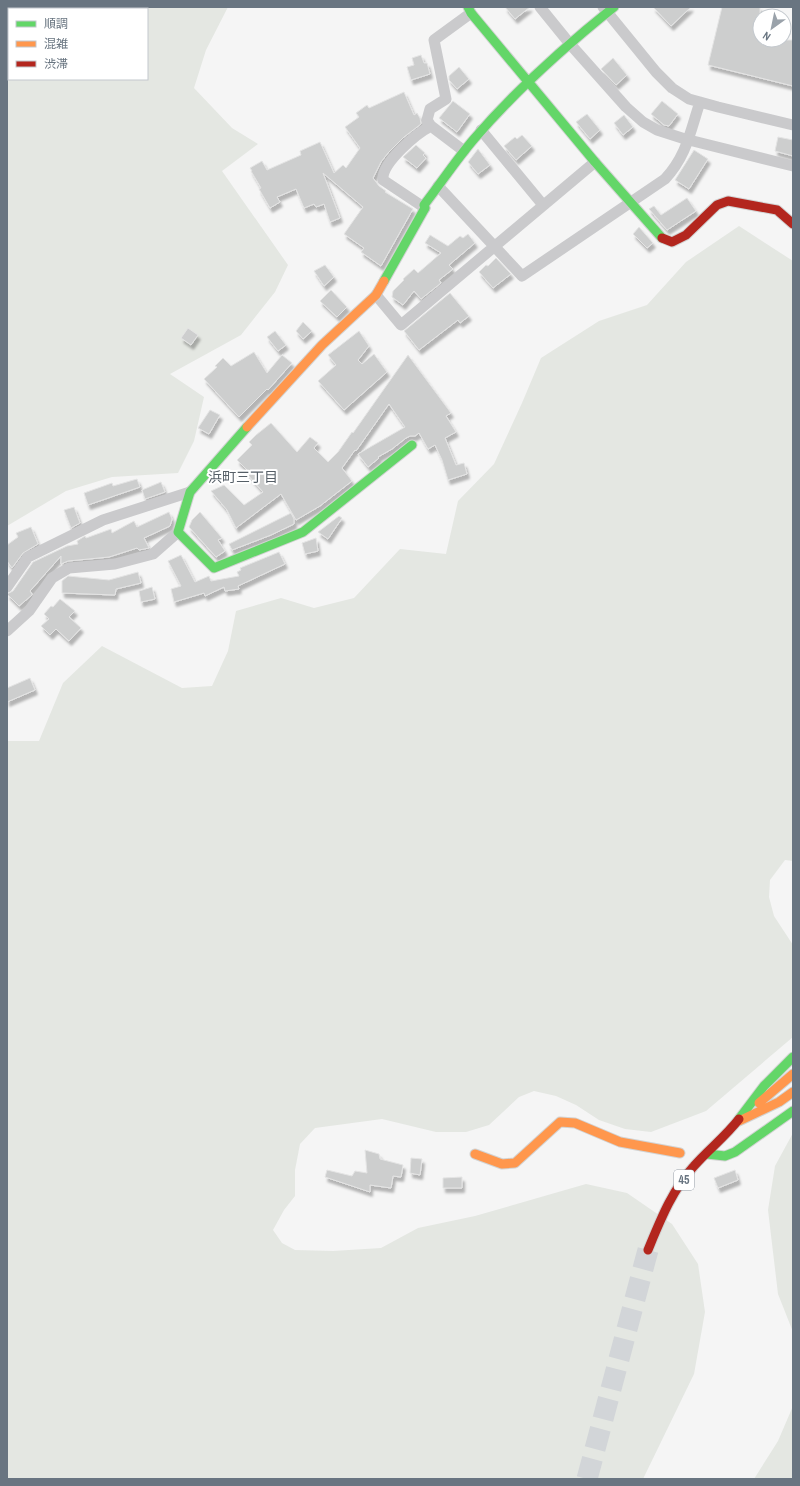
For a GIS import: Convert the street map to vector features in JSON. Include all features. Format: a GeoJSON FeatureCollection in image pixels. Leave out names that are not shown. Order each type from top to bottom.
{"type":"FeatureCollection","features":[{"type":"Feature","properties":{"kind":"main road"},"geometry":{"type":"LineString","coordinates":[[412,445],[303,532],[214,568],[178,532],[190,492],[322,344],[376,295],[425,208],[424,205],[481,130],[528,82],[608,9]]}},
{"type":"Feature","properties":{"kind":"main road"},"geometry":{"type":"LineString","coordinates":[[470,10],[528,82],[660,237],[672,242],[686,235],[717,206],[728,201],[777,210],[793,224]]}},
{"type":"Feature","properties":{"kind":"main road","name":"45"},"geometry":{"type":"LineString","coordinates":[[648,1250],[674,1193],[693,1167],[737,1122],[764,1086],[793,1057]]}},
{"type":"Feature","properties":{"kind":"main road"},"geometry":{"type":"LineString","coordinates":[[737,1122],[793,1074]]}},
{"type":"Feature","properties":{"kind":"main road","name":"45"},"geometry":{"type":"LineString","coordinates":[[737,1122],[779,1102],[793,1092]]}},
{"type":"Feature","properties":{"kind":"main road"},"geometry":{"type":"LineString","coordinates":[[707,1154],[725,1156],[735,1152],[793,1111]]}},
{"type":"Feature","properties":{"kind":"main road"},"geometry":{"type":"LineString","coordinates":[[475,1154],[502,1164],[515,1163],[560,1122],[575,1123],[620,1142],[680,1153]]}},
{"type":"Feature","properties":{"kind":"street"},"geometry":{"type":"LineString","coordinates":[[540,7],[570,44],[626,107],[643,122],[657,130],[793,166]]}},
{"type":"Feature","properties":{"kind":"street"},"geometry":{"type":"LineString","coordinates":[[608,9],[656,72],[672,88],[689,99],[793,125]]}},
{"type":"Feature","properties":{"kind":"street"},"geometry":{"type":"LineString","coordinates":[[464,151],[431,126],[427,120],[430,110],[446,100],[434,40],[470,10]]}},
{"type":"Feature","properties":{"kind":"street"},"geometry":{"type":"LineString","coordinates":[[438,186],[522,276],[665,179],[678,164],[683,154],[700,102]]}},
{"type":"Feature","properties":{"kind":"street"},"geometry":{"type":"LineString","coordinates":[[425,208],[389,185],[383,180],[383,176],[394,157],[421,132],[431,126]]}},
{"type":"Feature","properties":{"kind":"street"},"geometry":{"type":"LineString","coordinates":[[481,130],[543,205]]}},
{"type":"Feature","properties":{"kind":"street"},"geometry":{"type":"LineString","coordinates":[[376,295],[401,325],[493,246],[595,162]]}},
{"type":"Feature","properties":{"kind":"street"},"geometry":{"type":"LineString","coordinates":[[7,586],[28,557],[103,520],[190,492]]}},
{"type":"Feature","properties":{"kind":"street"},"geometry":{"type":"LineString","coordinates":[[7,631],[29,611],[52,578],[69,568],[115,564],[153,554],[178,532]]}},
{"type":"Feature","properties":{"kind":"shaded area"},"geometry":{"type":"Polygon","coordinates":[[[7,7],[51,8],[8,8],[8,80],[148,80],[148,8],[84,8],[228,7],[206,50],[194,88],[232,128],[258,144],[222,171],[288,265],[275,292],[241,335],[170,374],[204,397],[194,441],[178,473],[112,477],[66,491],[7,526],[7,7]]]}},
{"type":"Feature","properties":{"kind":"shaded area"},"geometry":{"type":"Polygon","coordinates":[[[739,226],[793,261],[793,861],[785,860],[770,880],[769,897],[774,916],[793,945],[793,1037],[706,1111],[651,1132],[625,1129],[599,1120],[576,1105],[556,1096],[534,1091],[519,1097],[489,1125],[466,1132],[436,1132],[382,1119],[315,1128],[300,1144],[295,1170],[295,1196],[284,1210],[273,1230],[282,1243],[295,1250],[333,1251],[381,1248],[418,1228],[475,1216],[586,1184],[627,1193],[672,1224],[698,1264],[705,1312],[694,1374],[643,1479],[7,1479],[7,741],[39,741],[63,683],[102,646],[182,688],[212,686],[228,651],[236,611],[281,598],[314,608],[354,598],[400,549],[446,554],[458,501],[494,464],[541,358],[599,321],[647,305],[686,262],[739,226]]]}},
{"type":"Feature","properties":{"kind":"shaded area"},"geometry":{"type":"Polygon","coordinates":[[[793,1133],[793,1332],[778,1294],[768,1210],[775,1166],[793,1133]]]}},
{"type":"Feature","properties":{"kind":"shaded area"},"geometry":{"type":"Polygon","coordinates":[[[793,1406],[793,1479],[754,1479],[778,1441],[793,1406]]]}},
{"type":"Feature","properties":{"kind":"building"},"geometry":{"type":"Polygon","coordinates":[[[505,7],[530,7],[515,19],[505,7]]]}},
{"type":"Feature","properties":{"kind":"building"},"geometry":{"type":"Polygon","coordinates":[[[653,7],[691,7],[671,26],[653,7]]]}},
{"type":"Feature","properties":{"kind":"building"},"geometry":{"type":"Polygon","coordinates":[[[722,7],[760,7],[752,8],[752,48],[792,48],[793,40],[793,86],[708,65],[722,7]]]}},
{"type":"Feature","properties":{"kind":"building"},"geometry":{"type":"Polygon","coordinates":[[[421,55],[424,63],[427,63],[430,74],[411,80],[407,67],[414,65],[412,58],[421,55]]]}},
{"type":"Feature","properties":{"kind":"building"},"geometry":{"type":"Polygon","coordinates":[[[613,58],[627,75],[616,85],[601,69],[613,58]]]}},
{"type":"Feature","properties":{"kind":"building"},"geometry":{"type":"Polygon","coordinates":[[[459,67],[469,79],[457,89],[449,80],[449,76],[459,67]]]}},
{"type":"Feature","properties":{"kind":"building"},"geometry":{"type":"Polygon","coordinates":[[[404,92],[414,115],[417,113],[421,124],[404,137],[388,153],[381,162],[373,178],[379,186],[386,191],[385,192],[413,209],[381,266],[361,252],[364,248],[344,234],[363,207],[323,173],[340,218],[330,222],[324,204],[316,207],[314,204],[304,208],[296,189],[277,197],[280,202],[270,208],[259,189],[261,188],[250,168],[262,161],[267,170],[301,155],[300,151],[320,142],[334,173],[343,165],[346,168],[360,148],[345,127],[359,117],[356,113],[367,105],[369,108],[404,92]]]}},
{"type":"Feature","properties":{"kind":"building"},"geometry":{"type":"Polygon","coordinates":[[[453,101],[470,114],[457,132],[439,118],[453,101]]]}},
{"type":"Feature","properties":{"kind":"building"},"geometry":{"type":"Polygon","coordinates":[[[662,101],[678,114],[669,126],[664,125],[651,114],[662,101]]]}},
{"type":"Feature","properties":{"kind":"building"},"geometry":{"type":"Polygon","coordinates":[[[587,114],[600,130],[590,139],[576,122],[587,114]]]}},
{"type":"Feature","properties":{"kind":"building"},"geometry":{"type":"Polygon","coordinates":[[[624,115],[633,127],[623,135],[614,123],[624,115]]]}},
{"type":"Feature","properties":{"kind":"building"},"geometry":{"type":"Polygon","coordinates":[[[522,135],[532,146],[516,160],[504,146],[515,137],[517,139],[522,135]]]}},
{"type":"Feature","properties":{"kind":"building"},"geometry":{"type":"Polygon","coordinates":[[[778,137],[793,140],[793,156],[775,151],[778,137]]]}},
{"type":"Feature","properties":{"kind":"building"},"geometry":{"type":"Polygon","coordinates":[[[416,145],[425,153],[423,155],[426,158],[417,168],[403,157],[416,145]]]}},
{"type":"Feature","properties":{"kind":"building"},"geometry":{"type":"Polygon","coordinates":[[[478,149],[490,165],[478,174],[468,162],[478,149]]]}},
{"type":"Feature","properties":{"kind":"building"},"geometry":{"type":"Polygon","coordinates":[[[694,150],[708,159],[689,189],[675,180],[694,150]]]}},
{"type":"Feature","properties":{"kind":"building"},"geometry":{"type":"Polygon","coordinates":[[[687,198],[696,211],[667,230],[649,209],[654,206],[661,215],[687,198]]]}},
{"type":"Feature","properties":{"kind":"building"},"geometry":{"type":"Polygon","coordinates":[[[639,227],[653,243],[647,248],[633,234],[639,227]]]}},
{"type":"Feature","properties":{"kind":"building"},"geometry":{"type":"Polygon","coordinates":[[[468,234],[475,243],[449,265],[453,269],[439,280],[441,283],[421,299],[414,291],[403,305],[392,297],[393,291],[414,269],[418,273],[441,253],[425,243],[430,235],[448,246],[460,236],[463,238],[468,234]]]}},
{"type":"Feature","properties":{"kind":"building"},"geometry":{"type":"Polygon","coordinates":[[[496,258],[511,274],[493,288],[479,272],[496,258]]]}},
{"type":"Feature","properties":{"kind":"building"},"geometry":{"type":"Polygon","coordinates":[[[325,265],[334,277],[324,286],[314,271],[325,265]]]}},
{"type":"Feature","properties":{"kind":"building"},"geometry":{"type":"Polygon","coordinates":[[[331,290],[347,307],[337,317],[320,301],[331,290]]]}},
{"type":"Feature","properties":{"kind":"building"},"geometry":{"type":"Polygon","coordinates":[[[450,293],[469,316],[460,323],[458,320],[419,350],[404,331],[450,293]]]}},
{"type":"Feature","properties":{"kind":"building"},"geometry":{"type":"Polygon","coordinates":[[[303,322],[312,331],[303,339],[296,331],[303,322]]]}},
{"type":"Feature","properties":{"kind":"building"},"geometry":{"type":"Polygon","coordinates":[[[188,328],[198,335],[191,345],[181,338],[188,328]]]}},
{"type":"Feature","properties":{"kind":"building"},"geometry":{"type":"Polygon","coordinates":[[[275,331],[286,345],[278,351],[267,337],[275,331]]]}},
{"type":"Feature","properties":{"kind":"building"},"geometry":{"type":"Polygon","coordinates":[[[359,331],[369,346],[358,360],[362,364],[374,354],[387,372],[344,410],[318,381],[336,365],[328,355],[359,331]]]}},
{"type":"Feature","properties":{"kind":"building"},"geometry":{"type":"Polygon","coordinates":[[[254,352],[267,373],[282,355],[292,363],[268,390],[267,389],[239,417],[204,379],[217,367],[215,366],[223,358],[231,366],[254,352]]]}},
{"type":"Feature","properties":{"kind":"building"},"geometry":{"type":"Polygon","coordinates":[[[408,355],[451,413],[446,416],[456,432],[445,438],[456,465],[464,463],[467,474],[448,480],[442,460],[435,445],[428,449],[419,433],[415,436],[406,438],[392,449],[378,457],[379,458],[368,467],[358,454],[405,427],[389,404],[356,451],[355,450],[342,468],[352,481],[320,506],[296,520],[281,494],[236,528],[227,510],[211,491],[224,485],[244,505],[263,492],[247,474],[249,472],[237,460],[252,445],[249,442],[271,423],[297,452],[310,437],[318,443],[314,448],[328,462],[338,452],[352,432],[353,433],[408,355]]]}},
{"type":"Feature","properties":{"kind":"building"},"geometry":{"type":"Polygon","coordinates":[[[210,410],[220,415],[209,434],[198,428],[210,410]]]}},
{"type":"Feature","properties":{"kind":"building"},"geometry":{"type":"Polygon","coordinates":[[[137,479],[140,487],[88,505],[84,493],[112,483],[113,486],[137,479]]]}},
{"type":"Feature","properties":{"kind":"building"},"geometry":{"type":"Polygon","coordinates":[[[161,482],[165,492],[145,499],[142,490],[161,482]]]}},
{"type":"Feature","properties":{"kind":"building"},"geometry":{"type":"Polygon","coordinates":[[[74,507],[80,523],[71,528],[64,510],[74,507]]]}},
{"type":"Feature","properties":{"kind":"building"},"geometry":{"type":"Polygon","coordinates":[[[169,512],[172,519],[170,526],[144,538],[149,548],[139,550],[137,548],[109,557],[68,561],[61,564],[61,556],[30,591],[32,595],[19,606],[7,594],[13,591],[33,562],[67,546],[78,544],[77,541],[85,536],[86,538],[111,529],[112,533],[134,521],[137,527],[169,512]]]}},
{"type":"Feature","properties":{"kind":"building"},"geometry":{"type":"Polygon","coordinates":[[[200,512],[222,538],[218,540],[225,551],[216,557],[189,527],[192,520],[200,512]]]}},
{"type":"Feature","properties":{"kind":"building"},"geometry":{"type":"Polygon","coordinates":[[[291,513],[294,519],[294,524],[271,535],[232,550],[229,544],[291,513]]]}},
{"type":"Feature","properties":{"kind":"building"},"geometry":{"type":"Polygon","coordinates":[[[339,516],[342,518],[328,539],[318,532],[339,516]]]}},
{"type":"Feature","properties":{"kind":"building"},"geometry":{"type":"Polygon","coordinates":[[[31,527],[38,544],[23,553],[12,568],[7,561],[7,545],[18,537],[16,533],[31,527]]]}},
{"type":"Feature","properties":{"kind":"building"},"geometry":{"type":"Polygon","coordinates":[[[316,538],[318,551],[305,554],[302,543],[316,538]]]}},
{"type":"Feature","properties":{"kind":"building"},"geometry":{"type":"Polygon","coordinates":[[[279,552],[285,564],[238,586],[239,589],[225,591],[224,587],[205,596],[204,593],[174,602],[171,589],[181,586],[168,561],[181,555],[195,582],[209,576],[211,581],[239,576],[237,572],[241,570],[240,568],[279,552]]]}},
{"type":"Feature","properties":{"kind":"building"},"geometry":{"type":"Polygon","coordinates":[[[138,572],[141,583],[116,589],[115,595],[62,593],[62,581],[68,576],[109,580],[138,572]]]}},
{"type":"Feature","properties":{"kind":"building"},"geometry":{"type":"Polygon","coordinates":[[[152,587],[155,599],[141,602],[139,591],[152,587]]]}},
{"type":"Feature","properties":{"kind":"building"},"geometry":{"type":"Polygon","coordinates":[[[60,599],[75,611],[69,617],[81,628],[69,641],[56,629],[50,635],[41,626],[49,619],[44,614],[60,599]]]}},
{"type":"Feature","properties":{"kind":"building"},"geometry":{"type":"Polygon","coordinates":[[[30,678],[35,690],[7,702],[7,688],[30,678]]]}},
{"type":"Feature","properties":{"kind":"building"},"geometry":{"type":"Polygon","coordinates":[[[365,1150],[379,1154],[380,1159],[403,1165],[401,1177],[393,1176],[391,1188],[370,1185],[370,1192],[325,1177],[327,1170],[352,1176],[355,1171],[367,1173],[365,1150]]]}},
{"type":"Feature","properties":{"kind":"building"},"geometry":{"type":"Polygon","coordinates":[[[411,1158],[422,1159],[420,1175],[410,1173],[411,1158]]]}},
{"type":"Feature","properties":{"kind":"building"},"geometry":{"type":"Polygon","coordinates":[[[735,1170],[738,1180],[718,1188],[714,1178],[735,1170]]]}},
{"type":"Feature","properties":{"kind":"building"},"geometry":{"type":"Polygon","coordinates":[[[462,1177],[462,1188],[443,1188],[443,1178],[462,1177]]]}},
{"type":"Feature","properties":{"kind":"tunnel"},"geometry":{"type":"LineString","coordinates":[[587,1479],[648,1250]]}},
{"type":"Feature","properties":{"kind":"traffic: fast"},"geometry":{"type":"LineString","coordinates":[[468,7],[471,13],[595,162],[662,238]]}},
{"type":"Feature","properties":{"kind":"traffic: fast"},"geometry":{"type":"LineString","coordinates":[[384,281],[425,208],[424,205],[474,139],[524,86],[614,7]]}},
{"type":"Feature","properties":{"kind":"traffic: fast"},"geometry":{"type":"LineString","coordinates":[[247,427],[190,492],[178,532],[214,568],[303,532],[412,445]]}},
{"type":"Feature","properties":{"kind":"traffic: fast"},"geometry":{"type":"LineString","coordinates":[[739,1119],[764,1086],[793,1057]]}},
{"type":"Feature","properties":{"kind":"traffic: fast"},"geometry":{"type":"LineString","coordinates":[[707,1154],[725,1156],[735,1152],[793,1111]]}},
{"type":"Feature","properties":{"kind":"traffic: slow"},"geometry":{"type":"LineString","coordinates":[[247,427],[322,345],[376,295],[384,281]]}},
{"type":"Feature","properties":{"kind":"traffic: slow"},"geometry":{"type":"LineString","coordinates":[[759,1103],[793,1074]]}},
{"type":"Feature","properties":{"kind":"traffic: slow"},"geometry":{"type":"LineString","coordinates":[[739,1121],[779,1102],[793,1092]]}},
{"type":"Feature","properties":{"kind":"traffic: slow"},"geometry":{"type":"LineString","coordinates":[[475,1154],[502,1164],[515,1163],[560,1122],[575,1123],[620,1142],[680,1153]]}},
{"type":"Feature","properties":{"kind":"traffic: jam"},"geometry":{"type":"LineString","coordinates":[[662,238],[672,242],[686,235],[717,205],[728,201],[777,210],[793,224]]}},
{"type":"Feature","properties":{"kind":"traffic: jam"},"geometry":{"type":"LineString","coordinates":[[648,1250],[667,1206],[679,1185],[694,1166],[739,1119]]}},
{"type":"Feature","properties":{"kind":"district","name":"浜町三丁目"},"geometry":{"type":"Point","coordinates":[243,477]}}]}
